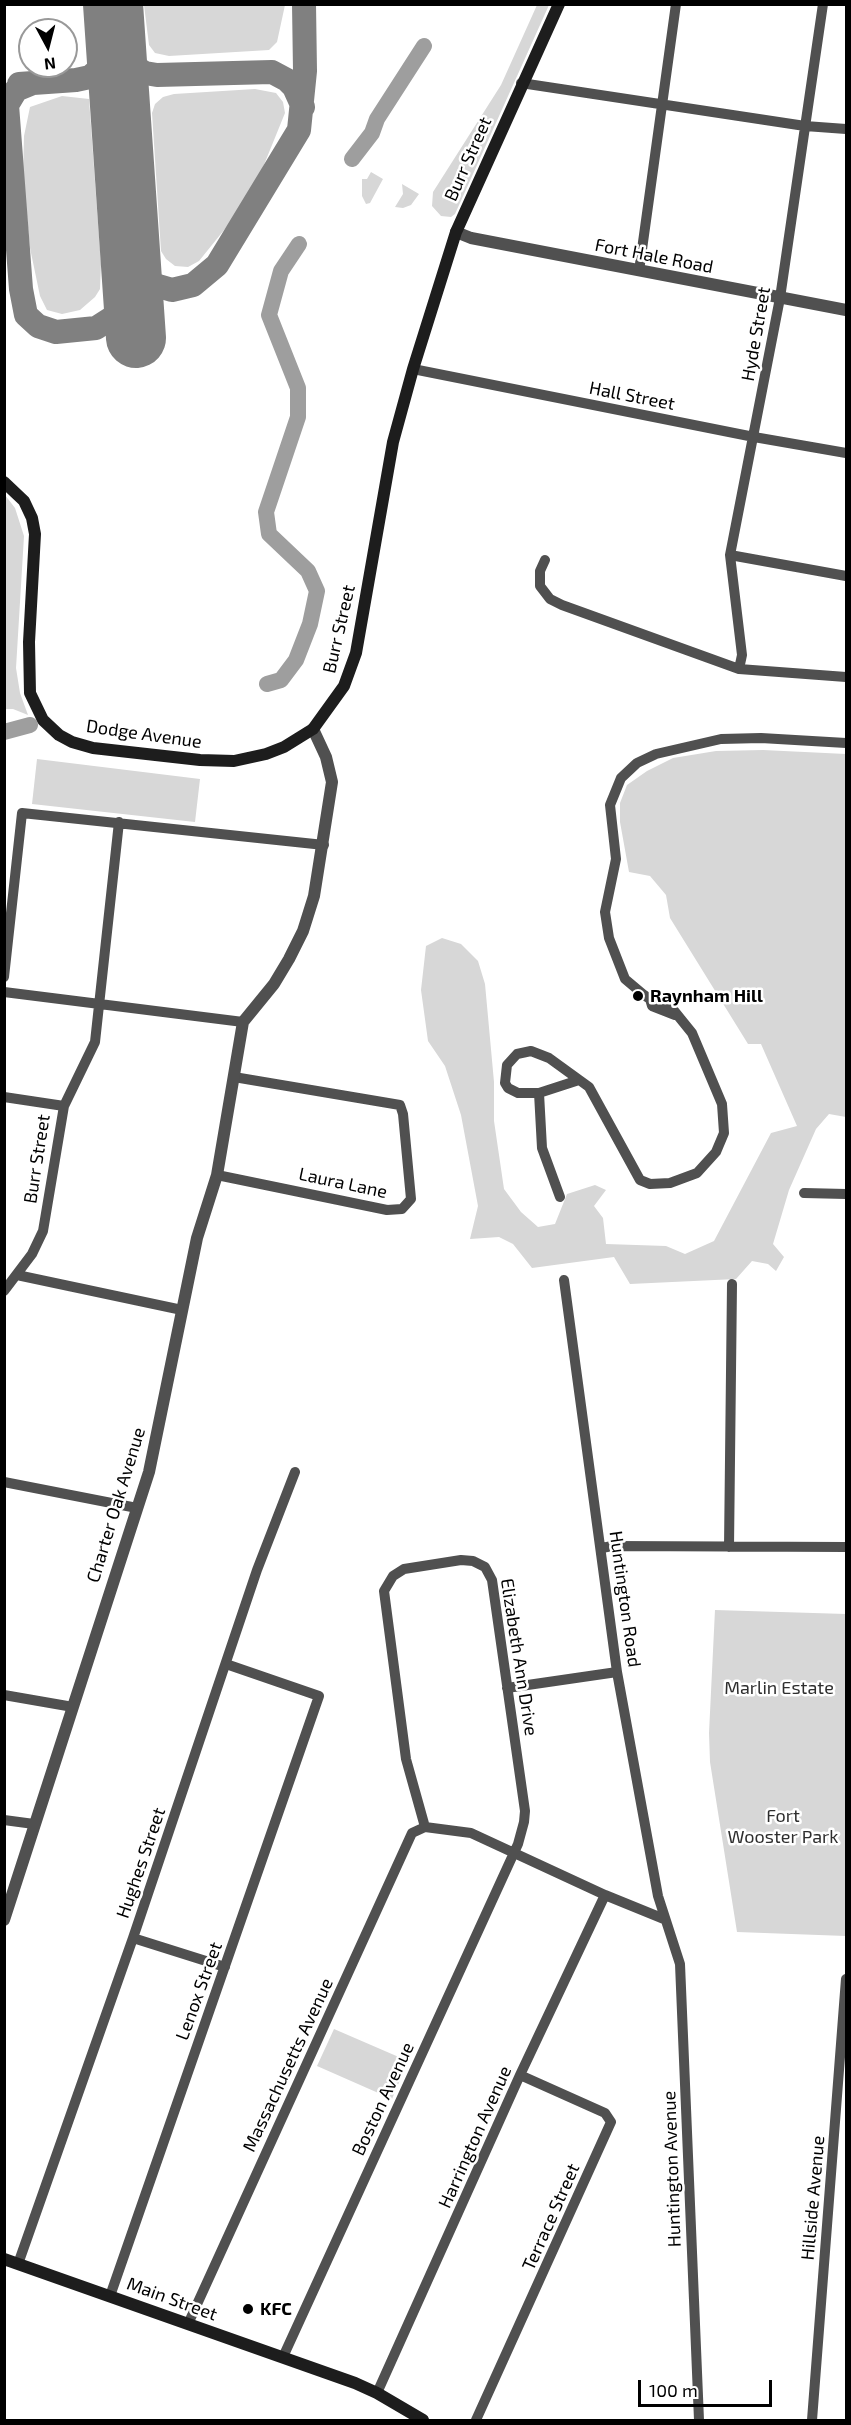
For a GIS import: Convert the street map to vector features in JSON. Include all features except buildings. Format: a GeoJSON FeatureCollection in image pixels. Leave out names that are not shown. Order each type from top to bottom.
{"type":"FeatureCollection","features":[{"type":"Feature","properties":{"kind":"main road","name":"Burr Street"},"geometry":{"type":"LineString","coordinates":[[313,729],[344,686],[356,653],[386,473],[413,369],[456,232],[521,83],[559,4]]}},
{"type":"Feature","properties":{"kind":"main road","name":"Dodge Avenue"},"geometry":{"type":"LineString","coordinates":[[4,482],[24,501],[32,518],[35,534],[29,642],[30,693],[43,720],[59,735],[72,742],[93,748],[200,760],[234,761],[266,754],[284,747],[313,729]]}},
{"type":"Feature","properties":{"kind":"main road","name":"Main Street"},"geometry":{"type":"LineString","coordinates":[[4,2259],[283,2357],[377,2393],[423,2421]]}},
{"type":"Feature","properties":{"kind":"street"},"geometry":{"type":"LineString","coordinates":[[639,271],[676,4]]}},
{"type":"Feature","properties":{"kind":"street","name":"Hyde Street"},"geometry":{"type":"LineString","coordinates":[[739,669],[741,655],[730,555],[780,298],[823,4]]}},
{"type":"Feature","properties":{"kind":"street"},"geometry":{"type":"LineString","coordinates":[[521,83],[805,126],[846,129]]}},
{"type":"Feature","properties":{"kind":"street","name":"Fort Hale Road"},"geometry":{"type":"LineString","coordinates":[[456,232],[471,238],[846,310]]}},
{"type":"Feature","properties":{"kind":"street","name":"Hall Street"},"geometry":{"type":"LineString","coordinates":[[413,369],[753,437],[846,453]]}},
{"type":"Feature","properties":{"kind":"street"},"geometry":{"type":"LineString","coordinates":[[730,555],[846,576]]}},
{"type":"Feature","properties":{"kind":"street"},"geometry":{"type":"LineString","coordinates":[[545,560],[539,581],[543,592],[550,599],[739,669],[846,677]]}},
{"type":"Feature","properties":{"kind":"street"},"geometry":{"type":"LineString","coordinates":[[4,992],[243,1022],[274,984],[303,931],[314,896],[324,845],[332,782],[326,757],[313,729]]}},
{"type":"Feature","properties":{"kind":"street"},"geometry":{"type":"LineString","coordinates":[[579,1080],[539,1093],[518,1093],[508,1088],[504,1077],[507,1065],[517,1053],[531,1051],[566,1069],[589,1087],[640,1180],[650,1184],[670,1183],[697,1173],[710,1160],[721,1143],[725,1122],[722,1104],[692,1033],[675,1015],[671,1007],[659,998],[650,999],[625,979],[612,951],[606,927],[607,896],[616,859],[610,805],[621,778],[637,763],[656,754],[721,739],[761,738],[846,743]]}},
{"type":"Feature","properties":{"kind":"street"},"geometry":{"type":"LineString","coordinates":[[4,977],[22,813],[324,845]]}},
{"type":"Feature","properties":{"kind":"street","name":"Burr Street"},"geometry":{"type":"LineString","coordinates":[[4,1291],[37,1246],[45,1222],[56,1140],[64,1106],[93,1050],[119,822]]}},
{"type":"Feature","properties":{"kind":"street","name":"Charter Oak Avenue"},"geometry":{"type":"LineString","coordinates":[[4,1920],[149,1472],[197,1238],[217,1175],[243,1022]]}},
{"type":"Feature","properties":{"kind":"street","name":"Laura Lane"},"geometry":{"type":"LineString","coordinates":[[217,1175],[387,1210],[402,1209],[411,1199],[403,1114],[400,1105],[234,1077]]}},
{"type":"Feature","properties":{"kind":"street"},"geometry":{"type":"LineString","coordinates":[[539,1093],[542,1148],[560,1197]]}},
{"type":"Feature","properties":{"kind":"street"},"geometry":{"type":"LineString","coordinates":[[4,1097],[64,1106]]}},
{"type":"Feature","properties":{"kind":"street"},"geometry":{"type":"LineString","coordinates":[[804,1193],[846,1194]]}},
{"type":"Feature","properties":{"kind":"street"},"geometry":{"type":"LineString","coordinates":[[17,1275],[182,1310]]}},
{"type":"Feature","properties":{"kind":"street","name":"Huntington Road"},"geometry":{"type":"LineString","coordinates":[[564,1280],[617,1672],[664,1919]]}},
{"type":"Feature","properties":{"kind":"street"},"geometry":{"type":"LineString","coordinates":[[729,1547],[732,1284]]}},
{"type":"Feature","properties":{"kind":"street","name":"Hughes Street"},"geometry":{"type":"LineString","coordinates":[[18,2264],[133,1938],[257,1570],[295,1472]]}},
{"type":"Feature","properties":{"kind":"street"},"geometry":{"type":"LineString","coordinates":[[4,1482],[137,1508]]}},
{"type":"Feature","properties":{"kind":"street"},"geometry":{"type":"LineString","coordinates":[[602,1548],[612,1546],[846,1547]]}},
{"type":"Feature","properties":{"kind":"street","name":"Elizabeth Ann Drive"},"geometry":{"type":"LineString","coordinates":[[424,1827],[406,1759],[383,1598],[386,1584],[404,1569],[461,1560],[473,1561],[485,1567],[492,1580],[525,1811],[518,1844],[513,1854]]}},
{"type":"Feature","properties":{"kind":"street","name":"Lenox Street"},"geometry":{"type":"LineString","coordinates":[[110,2296],[319,1696],[226,1664]]}},
{"type":"Feature","properties":{"kind":"street"},"geometry":{"type":"LineString","coordinates":[[507,1688],[617,1672]]}},
{"type":"Feature","properties":{"kind":"street"},"geometry":{"type":"LineString","coordinates":[[4,1695],[73,1707]]}},
{"type":"Feature","properties":{"kind":"street"},"geometry":{"type":"LineString","coordinates":[[4,1820],[34,1824]]}},
{"type":"Feature","properties":{"kind":"street"},"geometry":{"type":"LineString","coordinates":[[424,1827],[471,1833],[605,1895],[664,1919]]}},
{"type":"Feature","properties":{"kind":"street","name":"Massachusetts Avenue"},"geometry":{"type":"LineString","coordinates":[[188,2324],[412,1833],[424,1827]]}},
{"type":"Feature","properties":{"kind":"street","name":"Boston Avenue"},"geometry":{"type":"LineString","coordinates":[[283,2357],[513,1854]]}},
{"type":"Feature","properties":{"kind":"street","name":"Harrington Avenue"},"geometry":{"type":"LineString","coordinates":[[377,2393],[520,2075],[605,1895]]}},
{"type":"Feature","properties":{"kind":"street","name":"Huntington Avenue"},"geometry":{"type":"LineString","coordinates":[[664,1919],[673,1938],[680,1964],[699,2421]]}},
{"type":"Feature","properties":{"kind":"street"},"geometry":{"type":"LineString","coordinates":[[133,1938],[225,1967]]}},
{"type":"Feature","properties":{"kind":"street","name":"Hillside Avenue"},"geometry":{"type":"LineString","coordinates":[[812,2421],[846,1979]]}},
{"type":"Feature","properties":{"kind":"street","name":"Terrace Street"},"geometry":{"type":"LineString","coordinates":[[476,2421],[610,2122],[605,2113],[520,2075]]}},
{"type":"Feature","properties":{"kind":"green space"},"geometry":{"type":"Polygon","coordinates":[[[144,4],[285,5],[277,42],[269,50],[169,56],[155,53],[149,45],[144,4]]]}},
{"type":"Feature","properties":{"kind":"green space"},"geometry":{"type":"Polygon","coordinates":[[[537,5],[549,5],[455,214],[451,217],[441,216],[432,206],[433,192],[501,85],[537,5]]]}},
{"type":"Feature","properties":{"kind":"green space"},"geometry":{"type":"Polygon","coordinates":[[[255,89],[276,93],[283,102],[285,113],[259,177],[241,209],[199,261],[188,267],[175,266],[166,259],[161,251],[152,113],[155,104],[163,97],[174,94],[255,89]]]}},
{"type":"Feature","properties":{"kind":"green space"},"geometry":{"type":"Polygon","coordinates":[[[62,96],[89,99],[101,264],[100,289],[95,297],[80,310],[62,314],[47,310],[40,296],[30,248],[23,175],[24,136],[30,107],[62,96]]]}},
{"type":"Feature","properties":{"kind":"green space"},"geometry":{"type":"Polygon","coordinates":[[[371,172],[383,179],[370,203],[366,204],[362,196],[362,179],[367,179],[371,172]]]}},
{"type":"Feature","properties":{"kind":"green space"},"geometry":{"type":"Polygon","coordinates":[[[402,184],[419,194],[411,205],[403,208],[395,207],[403,194],[402,184]]]}},
{"type":"Feature","properties":{"kind":"green space"},"geometry":{"type":"Polygon","coordinates":[[[5,495],[15,508],[24,536],[16,668],[20,693],[28,715],[13,709],[5,709],[5,495]]]}},
{"type":"Feature","properties":{"kind":"green space"},"geometry":{"type":"Polygon","coordinates":[[[763,750],[846,754],[846,1117],[829,1114],[816,1129],[789,1190],[773,1244],[784,1257],[776,1271],[768,1264],[752,1261],[736,1279],[630,1284],[614,1257],[532,1268],[513,1244],[499,1237],[470,1239],[478,1206],[461,1115],[445,1066],[428,1041],[421,990],[426,946],[442,938],[461,944],[478,961],[485,984],[494,1082],[494,1121],[504,1189],[521,1212],[538,1227],[555,1224],[567,1194],[595,1185],[606,1190],[594,1206],[603,1218],[606,1244],[666,1246],[685,1254],[714,1241],[771,1133],[797,1126],[761,1044],[748,1044],[670,918],[666,895],[650,876],[629,872],[620,822],[620,803],[627,785],[647,771],[673,758],[716,751],[763,750]]]}},
{"type":"Feature","properties":{"kind":"green space"},"geometry":{"type":"Polygon","coordinates":[[[37,759],[200,779],[195,822],[32,804],[37,759]]]}},
{"type":"Feature","properties":{"kind":"green space"},"geometry":{"type":"Polygon","coordinates":[[[715,1610],[846,1614],[846,1936],[737,1932],[710,1762],[709,1733],[715,1610]]]}},
{"type":"Feature","properties":{"kind":"green space"},"geometry":{"type":"Polygon","coordinates":[[[334,2029],[408,2061],[392,2099],[317,2066],[334,2029]]]}},
{"type":"Feature","properties":{"kind":"waterway"},"geometry":{"type":"LineString","coordinates":[[352,159],[372,133],[377,119],[424,46]]}},
{"type":"Feature","properties":{"kind":"waterway"},"geometry":{"type":"LineString","coordinates":[[267,684],[281,680],[296,660],[310,624],[317,591],[308,571],[269,534],[266,512],[298,417],[298,388],[269,315],[281,271],[299,244]]}},
{"type":"Feature","properties":{"kind":"waterway"},"geometry":{"type":"LineString","coordinates":[[4,732],[30,725]]}},
{"type":"Feature","properties":{"kind":"taxiway"},"geometry":{"type":"LineString","coordinates":[[132,257],[146,279],[155,285],[172,290],[193,285],[217,265],[299,130],[305,71],[304,4]]}},
{"type":"Feature","properties":{"kind":"taxiway"},"geometry":{"type":"LineString","coordinates":[[115,37],[128,63],[145,73],[157,75],[272,72],[287,80],[294,87],[303,107]]}},
{"type":"Feature","properties":{"kind":"taxiway"},"geometry":{"type":"LineString","coordinates":[[19,84],[90,77],[106,63],[115,37]]}},
{"type":"Feature","properties":{"kind":"taxiway"},"geometry":{"type":"LineString","coordinates":[[33,83],[16,90],[7,105],[21,289],[26,315],[38,326],[56,332],[96,328],[121,312],[127,304],[133,282]]}},
{"type":"Feature","properties":{"kind":"runway"},"geometry":{"type":"LineString","coordinates":[[113,4],[136,338]]}},
{"type":"Feature","properties":{"kind":"place","name":"Raynham Hill"},"geometry":{"type":"Point","coordinates":[638,996]}},
{"type":"Feature","properties":{"kind":"place","name":"KFC"},"geometry":{"type":"Point","coordinates":[248,2309]}},
{"type":"Feature","properties":{"kind":"park label","name":"Marlin Estate"},"geometry":{"type":"Point","coordinates":[779,1688]}},
{"type":"Feature","properties":{"kind":"park label","name":"Fort Wooster Park"},"geometry":{"type":"Point","coordinates":[783,1826]}}]}
